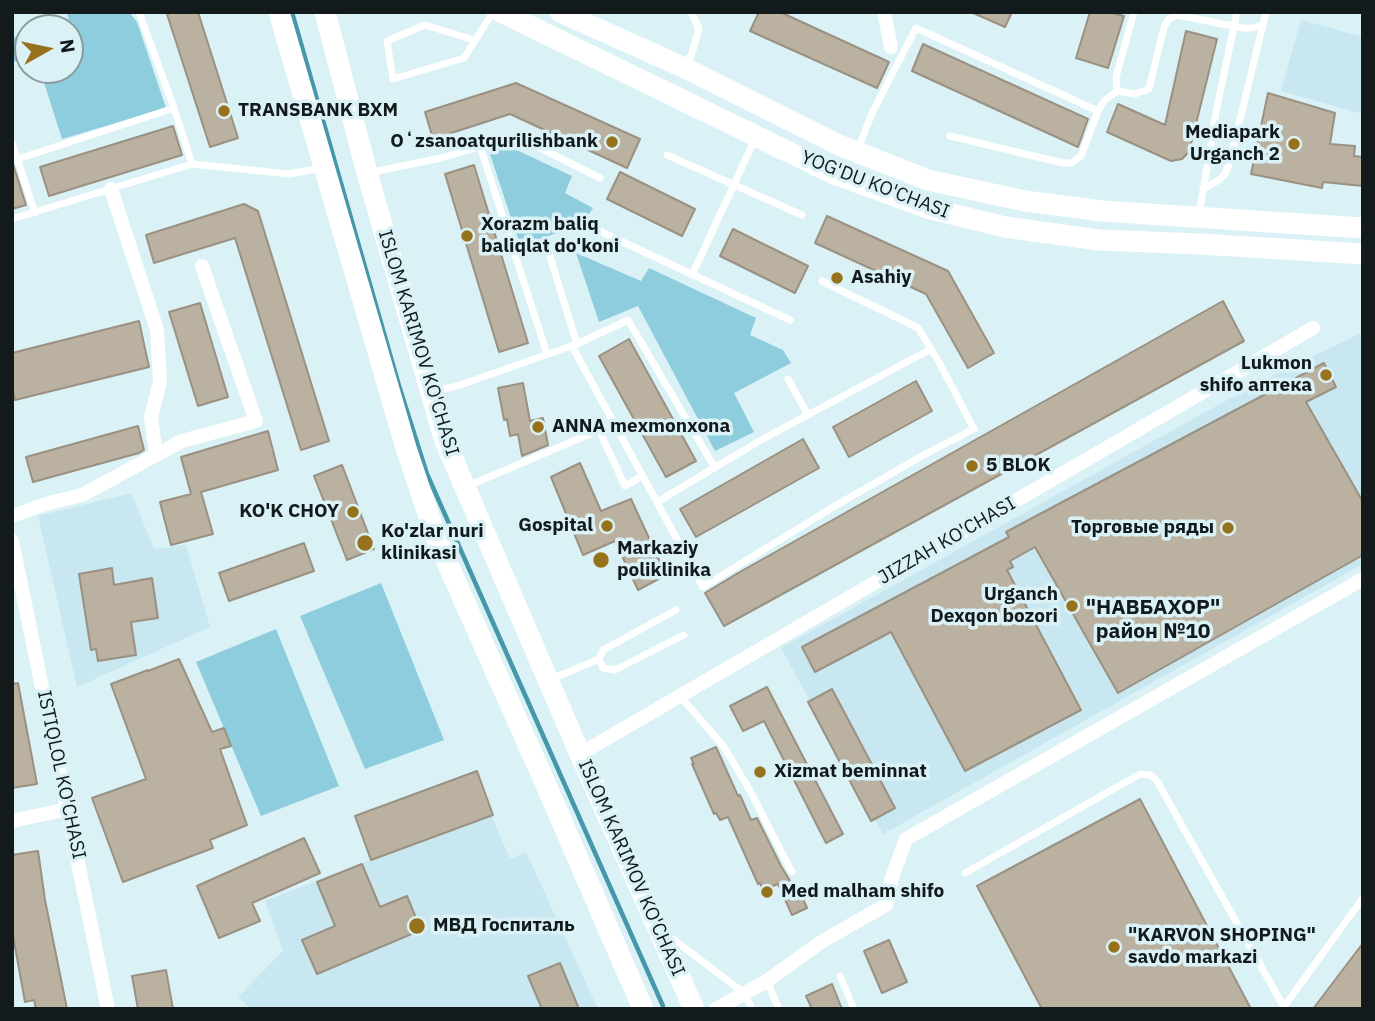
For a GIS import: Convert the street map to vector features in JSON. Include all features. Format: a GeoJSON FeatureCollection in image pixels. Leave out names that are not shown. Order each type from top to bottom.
{"type":"FeatureCollection","features":[{"type":"Feature","properties":{"kind":"main road","name":"ISLOM KARIMOV KO'CHASI"},"geometry":{"type":"LineString","coordinates":[[279,12],[406,449],[437,540],[643,1009]]}},
{"type":"Feature","properties":{"kind":"main road","name":"ISLOM KARIMOV KO'CHASI"},"geometry":{"type":"LineString","coordinates":[[325,12],[367,173],[445,441],[694,1009]]}},
{"type":"Feature","properties":{"kind":"main road","name":"YOG'DU KO'CHASI"},"geometry":{"type":"LineString","coordinates":[[501,12],[845,178],[927,208],[1004,227],[1099,240],[1363,254]]}},
{"type":"Feature","properties":{"kind":"main road","name":"YOG'DU KO'CHASI"},"geometry":{"type":"LineString","coordinates":[[560,12],[685,68],[839,145],[928,180],[1025,201],[1102,211],[1363,228]]}},
{"type":"Feature","properties":{"kind":"street"},"geometry":{"type":"LineString","coordinates":[[884,12],[891,47]]}},
{"type":"Feature","properties":{"kind":"street"},"geometry":{"type":"LineString","coordinates":[[111,189],[158,330],[160,382],[151,417],[156,455]]}},
{"type":"Feature","properties":{"kind":"street"},"geometry":{"type":"LineString","coordinates":[[12,516],[82,495],[182,442],[256,421],[201,266]]}},
{"type":"Feature","properties":{"kind":"street","name":"JIZZAH KO'CHASI"},"geometry":{"type":"LineString","coordinates":[[580,754],[1313,328]]}},
{"type":"Feature","properties":{"kind":"street","name":"ISTIQLOL KO'CHASI"},"geometry":{"type":"LineString","coordinates":[[12,541],[108,1009]]}},
{"type":"Feature","properties":{"kind":"street"},"geometry":{"type":"LineString","coordinates":[[716,1009],[767,981],[821,942],[886,905],[892,877],[906,839],[1363,579]]}},
{"type":"Feature","properties":{"kind":"street"},"geometry":{"type":"LineString","coordinates":[[12,821],[68,809]]}},
{"type":"Feature","properties":{"kind":"lane"},"geometry":{"type":"LineString","coordinates":[[139,12],[192,164]]}},
{"type":"Feature","properties":{"kind":"lane"},"geometry":{"type":"LineString","coordinates":[[474,40],[425,25],[387,41],[393,79],[464,58],[493,12]]}},
{"type":"Feature","properties":{"kind":"lane"},"geometry":{"type":"LineString","coordinates":[[685,68],[699,29],[691,12]]}},
{"type":"Feature","properties":{"kind":"lane"},"geometry":{"type":"LineString","coordinates":[[1117,91],[1116,77],[1134,12]]}},
{"type":"Feature","properties":{"kind":"lane"},"geometry":{"type":"LineString","coordinates":[[1199,217],[1217,107],[1237,12]]}},
{"type":"Feature","properties":{"kind":"lane"},"geometry":{"type":"LineString","coordinates":[[1203,189],[1219,180],[1229,165],[1266,12]]}},
{"type":"Feature","properties":{"kind":"lane"},"geometry":{"type":"LineString","coordinates":[[950,136],[1072,163],[1081,156],[1104,101],[1117,91],[1135,94],[1149,89],[1164,27],[1169,19],[1177,15],[1243,28],[1263,25]]}},
{"type":"Feature","properties":{"kind":"lane"},"geometry":{"type":"LineString","coordinates":[[857,152],[873,111],[916,28],[1098,110]]}},
{"type":"Feature","properties":{"kind":"lane"},"geometry":{"type":"LineString","coordinates":[[19,159],[174,108]]}},
{"type":"Feature","properties":{"kind":"lane"},"geometry":{"type":"LineString","coordinates":[[367,173],[441,158],[516,136],[600,178]]}},
{"type":"Feature","properties":{"kind":"lane"},"geometry":{"type":"LineString","coordinates":[[692,275],[757,136]]}},
{"type":"Feature","properties":{"kind":"lane"},"geometry":{"type":"LineString","coordinates":[[12,143],[35,213]]}},
{"type":"Feature","properties":{"kind":"lane"},"geometry":{"type":"LineString","coordinates":[[480,146],[547,354]]}},
{"type":"Feature","properties":{"kind":"lane"},"geometry":{"type":"LineString","coordinates":[[667,155],[802,215]]}},
{"type":"Feature","properties":{"kind":"lane"},"geometry":{"type":"LineString","coordinates":[[12,219],[192,164],[289,174],[324,167]]}},
{"type":"Feature","properties":{"kind":"lane"},"geometry":{"type":"LineString","coordinates":[[593,228],[790,320]]}},
{"type":"Feature","properties":{"kind":"lane"},"geometry":{"type":"LineString","coordinates":[[547,247],[574,345],[702,587],[835,506],[974,429],[918,328],[822,281]]}},
{"type":"Feature","properties":{"kind":"lane"},"geometry":{"type":"LineString","coordinates":[[431,392],[460,385],[574,345],[628,320],[715,468]]}},
{"type":"Feature","properties":{"kind":"lane"},"geometry":{"type":"LineString","coordinates":[[657,502],[761,440],[931,349]]}},
{"type":"Feature","properties":{"kind":"lane"},"geometry":{"type":"LineString","coordinates":[[788,379],[808,415]]}},
{"type":"Feature","properties":{"kind":"lane"},"geometry":{"type":"LineString","coordinates":[[465,487],[598,430],[625,486],[642,476]]}},
{"type":"Feature","properties":{"kind":"lane"},"geometry":{"type":"LineString","coordinates":[[548,681],[599,659],[603,650],[676,610]]}},
{"type":"Feature","properties":{"kind":"lane"},"geometry":{"type":"LineString","coordinates":[[599,659],[603,668],[615,670],[684,635]]}},
{"type":"Feature","properties":{"kind":"lane"},"geometry":{"type":"LineString","coordinates":[[680,696],[724,747],[750,789],[792,872]]}},
{"type":"Feature","properties":{"kind":"lane"},"geometry":{"type":"LineString","coordinates":[[965,873],[1140,774],[1151,775],[1157,781],[1283,1008],[1363,898]]}},
{"type":"Feature","properties":{"kind":"lane"},"geometry":{"type":"LineString","coordinates":[[657,927],[744,993],[752,1009]]}},
{"type":"Feature","properties":{"kind":"lane"},"geometry":{"type":"LineString","coordinates":[[839,976],[854,1009]]}},
{"type":"Feature","properties":{"kind":"lane"},"geometry":{"type":"LineString","coordinates":[[767,981],[779,1009]]}},
{"type":"Feature","properties":{"kind":"shaded area"},"geometry":{"type":"Polygon","coordinates":[[[129,12],[137,22],[166,108],[62,139],[44,84],[84,84],[84,14],[67,14],[129,12]]]}},
{"type":"Feature","properties":{"kind":"shaded area"},"geometry":{"type":"Polygon","coordinates":[[[1301,20],[1363,37],[1363,114],[1281,91],[1301,20]]]}},
{"type":"Feature","properties":{"kind":"shaded area"},"geometry":{"type":"Polygon","coordinates":[[[12,38],[14,38],[12,62],[12,38]]]}},
{"type":"Feature","properties":{"kind":"shaded area"},"geometry":{"type":"Polygon","coordinates":[[[508,146],[572,176],[565,193],[593,208],[582,225],[520,245],[489,151],[508,146]]]}},
{"type":"Feature","properties":{"kind":"shaded area"},"geometry":{"type":"Polygon","coordinates":[[[576,253],[641,281],[649,268],[756,318],[750,335],[783,350],[791,363],[734,393],[754,432],[715,451],[638,306],[599,322],[576,253]]]}},
{"type":"Feature","properties":{"kind":"shaded area","name":"Urganch Dexqon bozori"},"geometry":{"type":"Polygon","coordinates":[[[1363,332],[1363,564],[883,834],[781,648],[1256,384],[1363,332]]]}},
{"type":"Feature","properties":{"kind":"shaded area"},"geometry":{"type":"Polygon","coordinates":[[[131,493],[154,549],[186,545],[210,627],[77,687],[38,516],[131,493]]]}},
{"type":"Feature","properties":{"kind":"shaded area"},"geometry":{"type":"Polygon","coordinates":[[[381,583],[444,740],[365,769],[300,616],[381,583]]]}},
{"type":"Feature","properties":{"kind":"shaded area"},"geometry":{"type":"Polygon","coordinates":[[[276,629],[339,786],[261,816],[196,662],[276,629]]]}},
{"type":"Feature","properties":{"kind":"shaded area","name":"МВД Госпиталь"},"geometry":{"type":"Polygon","coordinates":[[[490,812],[510,859],[526,852],[598,1009],[251,1009],[238,997],[283,951],[265,901],[490,812]]]}},
{"type":"Feature","properties":{"kind":"building"},"geometry":{"type":"Polygon","coordinates":[[[198,12],[238,138],[210,147],[167,14],[198,12]]]}},
{"type":"Feature","properties":{"kind":"building"},"geometry":{"type":"Polygon","coordinates":[[[759,12],[780,12],[889,62],[877,88],[750,31],[759,12]]]}},
{"type":"Feature","properties":{"kind":"building"},"geometry":{"type":"Polygon","coordinates":[[[971,12],[1012,12],[1005,27],[971,12]]]}},
{"type":"Feature","properties":{"kind":"building"},"geometry":{"type":"Polygon","coordinates":[[[1090,12],[1108,12],[1124,16],[1108,68],[1076,58],[1090,12]]]}},
{"type":"Feature","properties":{"kind":"building"},"geometry":{"type":"Polygon","coordinates":[[[1186,31],[1217,39],[1189,152],[1182,159],[1171,161],[1107,132],[1118,104],[1165,125],[1186,31]]]}},
{"type":"Feature","properties":{"kind":"building"},"geometry":{"type":"Polygon","coordinates":[[[923,44],[1088,119],[1078,147],[912,71],[923,44]]]}},
{"type":"Feature","properties":{"kind":"building"},"geometry":{"type":"Polygon","coordinates":[[[516,83],[640,139],[627,168],[510,114],[433,139],[425,112],[516,83]]]}},
{"type":"Feature","properties":{"kind":"building","name":"Mediapark Urganch 2"},"geometry":{"type":"Polygon","coordinates":[[[1268,93],[1335,113],[1330,144],[1355,146],[1354,156],[1363,157],[1363,186],[1323,182],[1322,188],[1251,174],[1268,93]]]}},
{"type":"Feature","properties":{"kind":"building"},"geometry":{"type":"Polygon","coordinates":[[[173,126],[182,155],[49,196],[40,167],[173,126]]]}},
{"type":"Feature","properties":{"kind":"building"},"geometry":{"type":"Polygon","coordinates":[[[12,165],[26,205],[12,209],[12,165]]]}},
{"type":"Feature","properties":{"kind":"building"},"geometry":{"type":"Polygon","coordinates":[[[474,165],[528,343],[499,352],[445,174],[474,165]]]}},
{"type":"Feature","properties":{"kind":"building"},"geometry":{"type":"Polygon","coordinates":[[[620,172],[695,209],[682,236],[607,199],[620,172]]]}},
{"type":"Feature","properties":{"kind":"building"},"geometry":{"type":"Polygon","coordinates":[[[244,204],[258,211],[329,441],[301,450],[235,238],[154,263],[146,235],[244,204]]]}},
{"type":"Feature","properties":{"kind":"building"},"geometry":{"type":"Polygon","coordinates":[[[827,216],[948,271],[994,353],[968,368],[926,294],[815,243],[827,216]]]}},
{"type":"Feature","properties":{"kind":"building"},"geometry":{"type":"Polygon","coordinates":[[[733,229],[808,266],[795,293],[720,256],[733,229]]]}},
{"type":"Feature","properties":{"kind":"building","name":"5 BLOK"},"geometry":{"type":"Polygon","coordinates":[[[1223,301],[1244,341],[724,626],[705,593],[1223,301]]]}},
{"type":"Feature","properties":{"kind":"building"},"geometry":{"type":"Polygon","coordinates":[[[200,303],[228,397],[198,406],[169,312],[200,303]]]}},
{"type":"Feature","properties":{"kind":"building"},"geometry":{"type":"Polygon","coordinates":[[[139,321],[149,367],[15,400],[12,388],[12,353],[139,321]]]}},
{"type":"Feature","properties":{"kind":"building"},"geometry":{"type":"Polygon","coordinates":[[[629,339],[696,461],[666,477],[599,356],[629,339]]]}},
{"type":"Feature","properties":{"kind":"building","name":"Urganch Dexqon bozori"},"geometry":{"type":"Polygon","coordinates":[[[1324,363],[1336,387],[1306,402],[1363,502],[1363,555],[1118,693],[1035,547],[1010,561],[1013,567],[1007,570],[1081,710],[965,771],[891,632],[815,672],[802,647],[1009,537],[1006,532],[1324,363]]]}},
{"type":"Feature","properties":{"kind":"building"},"geometry":{"type":"Polygon","coordinates":[[[916,381],[932,411],[849,457],[833,427],[916,381]]]}},
{"type":"Feature","properties":{"kind":"building"},"geometry":{"type":"Polygon","coordinates":[[[523,383],[530,421],[543,418],[548,445],[522,456],[518,434],[510,436],[507,419],[504,420],[498,388],[523,383]]]}},
{"type":"Feature","properties":{"kind":"building"},"geometry":{"type":"Polygon","coordinates":[[[138,426],[144,450],[139,453],[33,482],[26,457],[138,426]]]}},
{"type":"Feature","properties":{"kind":"building"},"geometry":{"type":"Polygon","coordinates":[[[268,431],[278,470],[201,492],[213,534],[171,545],[160,502],[191,494],[181,457],[268,431]]]}},
{"type":"Feature","properties":{"kind":"building"},"geometry":{"type":"Polygon","coordinates":[[[803,439],[819,468],[696,537],[680,509],[803,439]]]}},
{"type":"Feature","properties":{"kind":"building","name":"Gospital"},"geometry":{"type":"Polygon","coordinates":[[[580,463],[601,511],[631,499],[666,575],[638,590],[615,541],[583,555],[551,477],[580,463]]]}},
{"type":"Feature","properties":{"kind":"building"},"geometry":{"type":"Polygon","coordinates":[[[342,465],[374,549],[347,560],[314,476],[342,465]]]}},
{"type":"Feature","properties":{"kind":"building"},"geometry":{"type":"Polygon","coordinates":[[[304,543],[314,571],[229,601],[219,573],[304,543]]]}},
{"type":"Feature","properties":{"kind":"building"},"geometry":{"type":"Polygon","coordinates":[[[112,568],[114,585],[152,578],[158,618],[131,622],[136,655],[98,661],[96,649],[91,650],[79,574],[112,568]]]}},
{"type":"Feature","properties":{"kind":"building"},"geometry":{"type":"Polygon","coordinates":[[[179,659],[212,732],[224,728],[231,746],[220,749],[247,825],[210,840],[213,848],[123,882],[92,798],[146,779],[111,684],[179,659]]]}},
{"type":"Feature","properties":{"kind":"building"},"geometry":{"type":"Polygon","coordinates":[[[18,683],[37,784],[12,788],[12,684],[18,683]]]}},
{"type":"Feature","properties":{"kind":"building"},"geometry":{"type":"Polygon","coordinates":[[[767,687],[843,834],[826,843],[764,721],[743,731],[730,706],[767,687]]]}},
{"type":"Feature","properties":{"kind":"building"},"geometry":{"type":"Polygon","coordinates":[[[832,689],[895,808],[871,821],[808,702],[832,689]]]}},
{"type":"Feature","properties":{"kind":"building"},"geometry":{"type":"Polygon","coordinates":[[[716,747],[751,820],[757,818],[781,866],[792,884],[796,882],[807,908],[792,915],[778,884],[763,890],[728,817],[720,820],[716,813],[714,814],[691,758],[716,747]]]}},
{"type":"Feature","properties":{"kind":"building"},"geometry":{"type":"Polygon","coordinates":[[[477,771],[493,815],[371,860],[355,816],[477,771]]]}},
{"type":"Feature","properties":{"kind":"building","name":"\"KARVON SHOPING\" savdo markazi"},"geometry":{"type":"Polygon","coordinates":[[[1140,799],[1251,1009],[1042,1009],[977,886],[1140,799]]]}},
{"type":"Feature","properties":{"kind":"building"},"geometry":{"type":"Polygon","coordinates":[[[304,838],[320,873],[252,903],[260,921],[219,938],[197,886],[304,838]]]}},
{"type":"Feature","properties":{"kind":"building"},"geometry":{"type":"Polygon","coordinates":[[[38,851],[67,1009],[36,1009],[34,1000],[25,1002],[12,930],[12,855],[38,851]]]}},
{"type":"Feature","properties":{"kind":"building"},"geometry":{"type":"Polygon","coordinates":[[[362,864],[380,907],[407,896],[421,930],[317,974],[302,940],[335,926],[317,882],[362,864]]]}},
{"type":"Feature","properties":{"kind":"building"},"geometry":{"type":"Polygon","coordinates":[[[889,940],[907,982],[882,993],[864,951],[889,940]]]}},
{"type":"Feature","properties":{"kind":"building"},"geometry":{"type":"Polygon","coordinates":[[[1363,943],[1363,1009],[1313,1009],[1363,943]]]}},
{"type":"Feature","properties":{"kind":"building"},"geometry":{"type":"Polygon","coordinates":[[[560,963],[579,1009],[542,1009],[528,976],[560,963]]]}},
{"type":"Feature","properties":{"kind":"building"},"geometry":{"type":"Polygon","coordinates":[[[166,970],[173,1009],[138,1009],[132,976],[166,970]]]}},
{"type":"Feature","properties":{"kind":"building"},"geometry":{"type":"Polygon","coordinates":[[[832,984],[842,1009],[812,1009],[806,996],[832,984]]]}},
{"type":"Feature","properties":{"kind":"waterway"},"geometry":{"type":"LineString","coordinates":[[292,12],[427,474],[663,1006]]}},
{"type":"Feature","properties":{"kind":"place","name":"TRANSBANK BXM"},"geometry":{"type":"Point","coordinates":[224,111]}},
{"type":"Feature","properties":{"kind":"place","name":"Oʻzsanoatqurilishbank"},"geometry":{"type":"Point","coordinates":[612,142]}},
{"type":"Feature","properties":{"kind":"place","name":"Mediapark Urganch 2"},"geometry":{"type":"Point","coordinates":[1294,144]}},
{"type":"Feature","properties":{"kind":"place","name":"Xorazm baliq baliqlat do'koni"},"geometry":{"type":"Point","coordinates":[467,236]}},
{"type":"Feature","properties":{"kind":"place","name":"Asahiy"},"geometry":{"type":"Point","coordinates":[837,278]}},
{"type":"Feature","properties":{"kind":"place","name":"Lukmon shifo аптека"},"geometry":{"type":"Point","coordinates":[1326,375]}},
{"type":"Feature","properties":{"kind":"place","name":"ANNA mexmonxona"},"geometry":{"type":"Point","coordinates":[538,427]}},
{"type":"Feature","properties":{"kind":"place","name":"5 BLOK"},"geometry":{"type":"Point","coordinates":[972,466]}},
{"type":"Feature","properties":{"kind":"place","name":"KO'K CHOY"},"geometry":{"type":"Point","coordinates":[353,512]}},
{"type":"Feature","properties":{"kind":"place","name":"Gospital"},"geometry":{"type":"Point","coordinates":[607,526]}},
{"type":"Feature","properties":{"kind":"place","name":"Торговые ряды"},"geometry":{"type":"Point","coordinates":[1228,528]}},
{"type":"Feature","properties":{"kind":"place","name":"Ko'zlar nuri klinikasi"},"geometry":{"type":"Point","coordinates":[365,543]}},
{"type":"Feature","properties":{"kind":"place","name":"Markaziy poliklinika"},"geometry":{"type":"Point","coordinates":[601,560]}},
{"type":"Feature","properties":{"kind":"place","name":"Urganch Dexqon bozori"},"geometry":{"type":"Point","coordinates":[1072,606]}},
{"type":"Feature","properties":{"kind":"place","name":"Xizmat beminnat"},"geometry":{"type":"Point","coordinates":[760,772]}},
{"type":"Feature","properties":{"kind":"place","name":"Med malham shifo"},"geometry":{"type":"Point","coordinates":[767,892]}},
{"type":"Feature","properties":{"kind":"place","name":"МВД Госпиталь"},"geometry":{"type":"Point","coordinates":[417,926]}},
{"type":"Feature","properties":{"kind":"place","name":"\"KARVON SHOPING\" savdo markazi"},"geometry":{"type":"Point","coordinates":[1114,947]}},
{"type":"Feature","properties":{"kind":"district","name":"\"НАВБАХОР\" район №10"},"geometry":{"type":"Point","coordinates":[1153,620]}}]}
